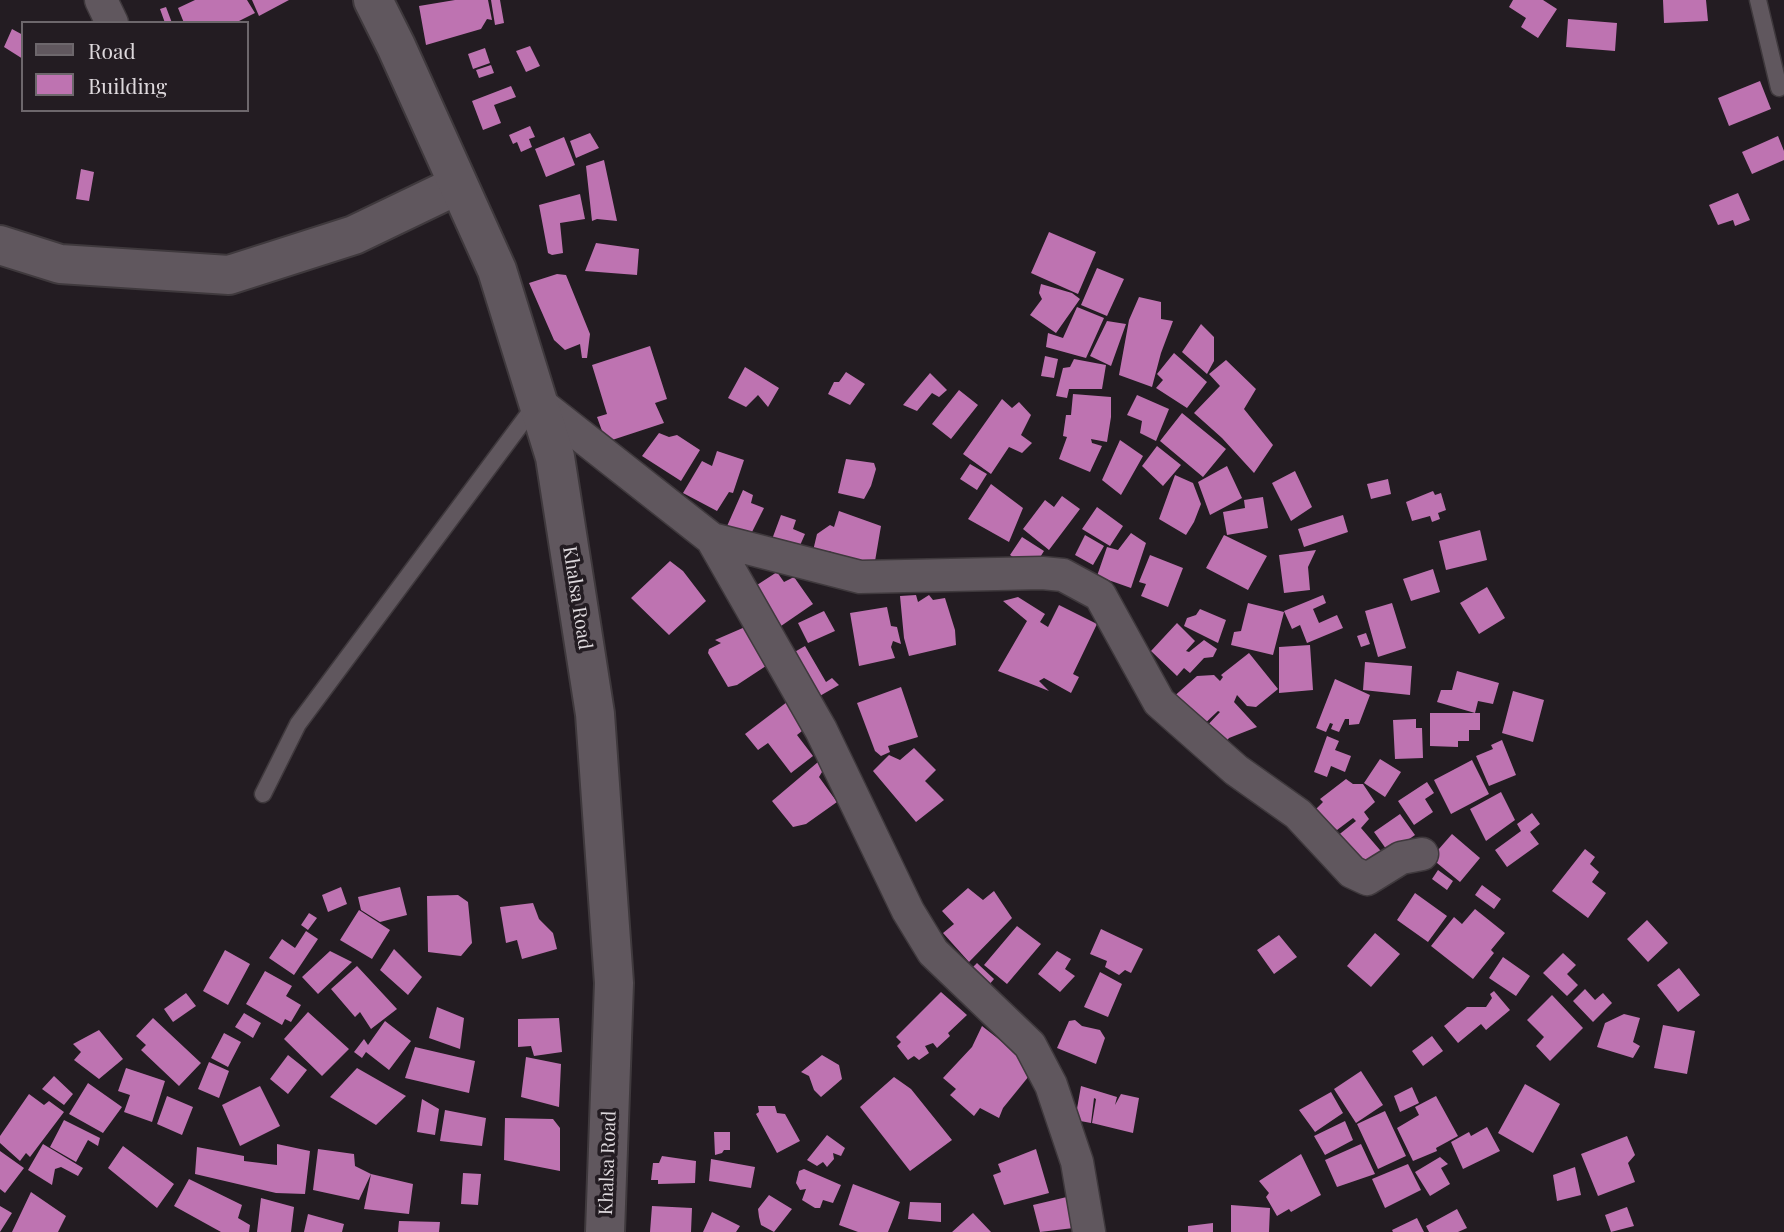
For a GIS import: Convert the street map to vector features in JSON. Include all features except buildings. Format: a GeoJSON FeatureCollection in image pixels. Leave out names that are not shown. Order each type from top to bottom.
{"type":"FeatureCollection","features":[{"type":"Feature","properties":{"kind":"main road","name":"Khalsa Road"},"geometry":{"type":"LineString","coordinates":[[373,0],[497,270],[555,457],[595,714],[614,983],[605,1232]]}},
{"type":"Feature","properties":{"kind":"main road"},"geometry":{"type":"LineString","coordinates":[[0,245],[60,264],[229,275],[355,235],[458,185]]}},
{"type":"Feature","properties":{"kind":"street"},"geometry":{"type":"LineString","coordinates":[[101,0],[111,21]]}},
{"type":"Feature","properties":{"kind":"street"},"geometry":{"type":"LineString","coordinates":[[538,402],[712,539],[821,730],[908,911],[933,952],[1030,1045],[1051,1085],[1077,1162],[1089,1232]]}},
{"type":"Feature","properties":{"kind":"street"},"geometry":{"type":"LineString","coordinates":[[712,539],[860,577],[1042,573],[1063,575],[1100,596],[1159,702],[1236,770],[1298,814],[1352,873],[1367,879],[1401,858],[1422,854]]}},
{"type":"Feature","properties":{"kind":"lane"},"geometry":{"type":"LineString","coordinates":[[1758,0],[1779,88]]}},
{"type":"Feature","properties":{"kind":"lane"},"geometry":{"type":"LineString","coordinates":[[263,794],[298,724],[538,402]]}}]}
